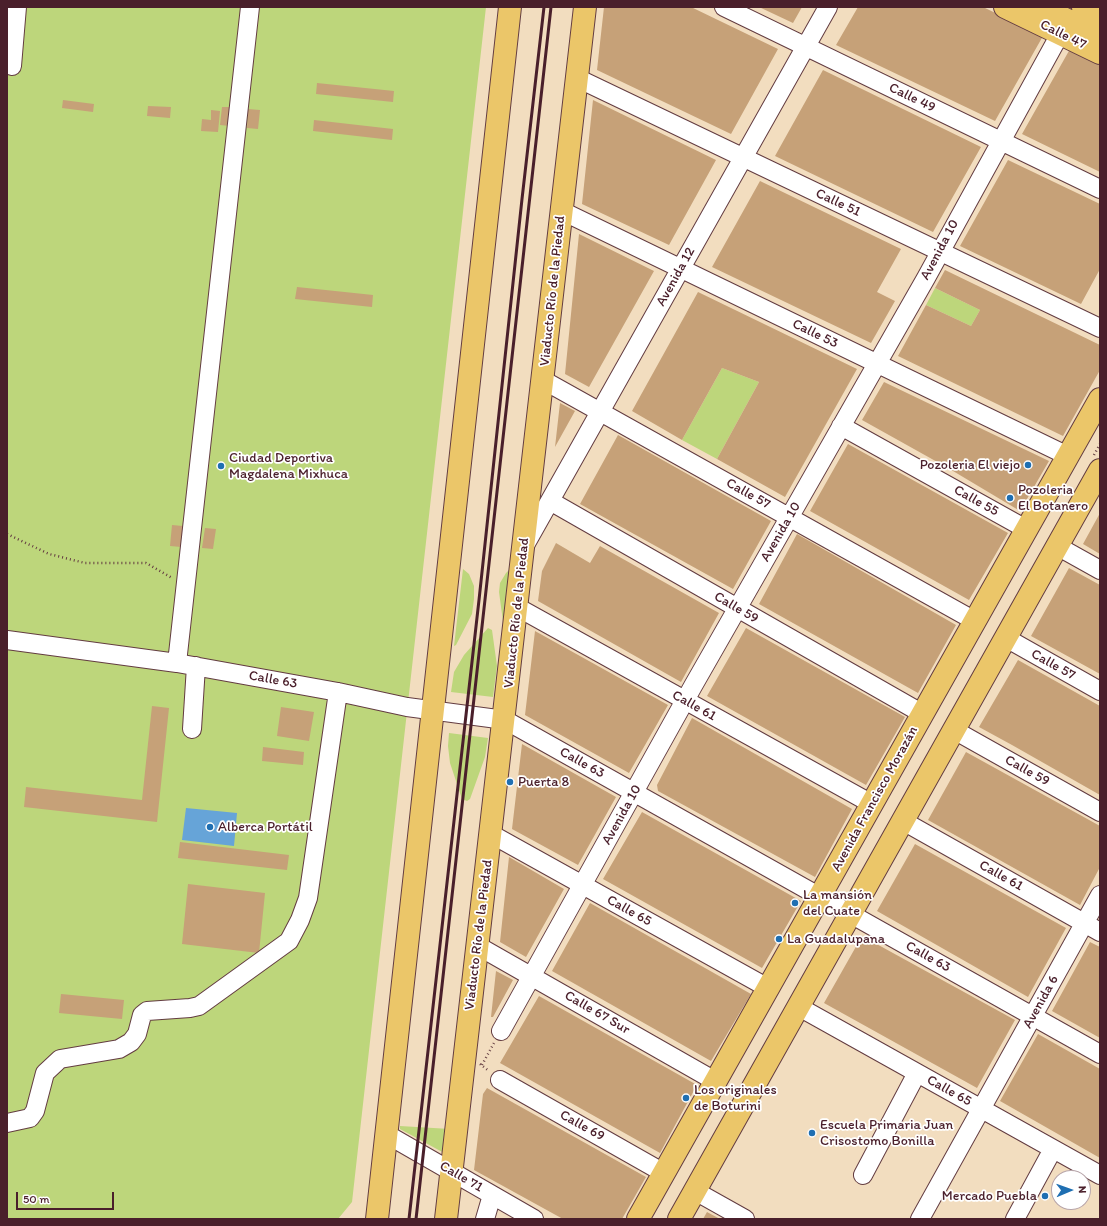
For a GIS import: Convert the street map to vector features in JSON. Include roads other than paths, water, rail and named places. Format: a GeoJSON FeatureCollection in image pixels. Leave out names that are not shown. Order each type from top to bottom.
{"type":"FeatureCollection","features":[{"type":"Feature","properties":{"kind":"main road"},"geometry":{"type":"LineString","coordinates":[[377,1219],[388,1135],[510,7]]}},
{"type":"Feature","properties":{"kind":"main road","name":"Viaducto Río de la Piedad"},"geometry":{"type":"LineString","coordinates":[[446,1219],[505,720],[585,7]]}},
{"type":"Feature","properties":{"kind":"main road","name":"Calle 47"},"geometry":{"type":"LineString","coordinates":[[1005,7],[1100,53]]}},
{"type":"Feature","properties":{"kind":"main road"},"geometry":{"type":"LineString","coordinates":[[1041,7],[1100,36]]}},
{"type":"Feature","properties":{"kind":"main road"},"geometry":{"type":"LineString","coordinates":[[1083,7],[1100,15]]}},
{"type":"Feature","properties":{"kind":"main road","name":"Avenida Francisco Morazán"},"geometry":{"type":"LineString","coordinates":[[638,1219],[1100,399]]}},
{"type":"Feature","properties":{"kind":"main road"},"geometry":{"type":"LineString","coordinates":[[679,1219],[1100,471]]}},
{"type":"Feature","properties":{"kind":"street"},"geometry":{"type":"LineString","coordinates":[[12,66],[17,7]]}},
{"type":"Feature","properties":{"kind":"street"},"geometry":{"type":"LineString","coordinates":[[177,663],[250,7]]}},
{"type":"Feature","properties":{"kind":"street","name":"Calle 49"},"geometry":{"type":"LineString","coordinates":[[724,7],[1100,189]]}},
{"type":"Feature","properties":{"kind":"street","name":"Avenida 12"},"geometry":{"type":"LineString","coordinates":[[524,546],[828,7]]}},
{"type":"Feature","properties":{"kind":"street","name":"Avenida 10"},"geometry":{"type":"LineString","coordinates":[[501,1031],[689,693],[926,278],[948,235],[1060,34]]}},
{"type":"Feature","properties":{"kind":"street","name":"Calle 51"},"geometry":{"type":"LineString","coordinates":[[577,78],[1100,328]]}},
{"type":"Feature","properties":{"kind":"street","name":"Calle 53"},"geometry":{"type":"LineString","coordinates":[[562,211],[1068,456]]}},
{"type":"Feature","properties":{"kind":"street","name":"Calle 57"},"geometry":{"type":"LineString","coordinates":[[543,380],[975,621]]}},
{"type":"Feature","properties":{"kind":"street","name":"Calle 55"},"geometry":{"type":"LineString","coordinates":[[842,426],[1026,529]]}},
{"type":"Feature","properties":{"kind":"street","name":"Calle 59"},"geometry":{"type":"LineString","coordinates":[[550,501],[922,714]]}},
{"type":"Feature","properties":{"kind":"street"},"geometry":{"type":"LineString","coordinates":[[1057,546],[1100,570]]}},
{"type":"Feature","properties":{"kind":"street","name":"Calle 61"},"geometry":{"type":"LineString","coordinates":[[517,607],[653,683],[689,693],[701,710],[872,804]]}},
{"type":"Feature","properties":{"kind":"street","name":"Calle 57"},"geometry":{"type":"LineString","coordinates":[[1006,638],[1100,692]]}},
{"type":"Feature","properties":{"kind":"street","name":"Calle 63"},"geometry":{"type":"LineString","coordinates":[[7,640],[196,666],[407,706],[505,720],[1100,1054]]}},
{"type":"Feature","properties":{"kind":"street"},"geometry":{"type":"LineString","coordinates":[[192,729],[196,666]]}},
{"type":"Feature","properties":{"kind":"street"},"geometry":{"type":"LineString","coordinates":[[7,1123],[30,1118],[35,1110],[45,1073],[60,1059],[119,1049],[131,1042],[137,1034],[142,1015],[147,1010],[190,1008],[199,1006],[289,941],[300,920],[308,898],[338,692]]}},
{"type":"Feature","properties":{"kind":"street","name":"Calle 59"},"geometry":{"type":"LineString","coordinates":[[954,730],[1100,812]]}},
{"type":"Feature","properties":{"kind":"street","name":"Calle 61"},"geometry":{"type":"LineString","coordinates":[[903,821],[1062,910],[1094,918]]}},
{"type":"Feature","properties":{"kind":"street","name":"Calle 65"},"geometry":{"type":"LineString","coordinates":[[491,834],[768,988]]}},
{"type":"Feature","properties":{"kind":"street","name":"Avenida 6"},"geometry":{"type":"LineString","coordinates":[[920,1219],[1073,944],[1094,918]]}},
{"type":"Feature","properties":{"kind":"street","name":"Calle 67 Sur"},"geometry":{"type":"LineString","coordinates":[[478,946],[716,1081]]}},
{"type":"Feature","properties":{"kind":"street","name":"Calle 65"},"geometry":{"type":"LineString","coordinates":[[799,1007],[1100,1175]]}},
{"type":"Feature","properties":{"kind":"street"},"geometry":{"type":"LineString","coordinates":[[863,1176],[917,1073]]}},
{"type":"Feature","properties":{"kind":"street","name":"Calle 69"},"geometry":{"type":"LineString","coordinates":[[500,1080],[664,1172]]}},
{"type":"Feature","properties":{"kind":"street","name":"Calle 71"},"geometry":{"type":"LineString","coordinates":[[388,1135],[534,1219]]}},
{"type":"Feature","properties":{"kind":"street"},"geometry":{"type":"LineString","coordinates":[[1016,1219],[1053,1149]]}},
{"type":"Feature","properties":{"kind":"street"},"geometry":{"type":"LineString","coordinates":[[695,1191],[745,1219]]}},
{"type":"Feature","properties":{"kind":"street"},"geometry":{"type":"LineString","coordinates":[[485,1219],[492,1195]]}},
{"type":"Feature","properties":{"kind":"water","name":"Alberca Portátil"},"geometry":{"type":"Polygon","coordinates":[[[186,808],[237,813],[234,846],[182,840],[186,808]]]}},
{"type":"Feature","properties":{"kind":"railway"},"geometry":{"type":"LineString","coordinates":[[409,1219],[544,7]]}},
{"type":"Feature","properties":{"kind":"railway"},"geometry":{"type":"LineString","coordinates":[[416,1219],[551,7]]}},
{"type":"Feature","properties":{"kind":"place","name":"Pozoleria El viejo"},"geometry":{"type":"Point","coordinates":[1028,465]}},
{"type":"Feature","properties":{"kind":"place","name":"Ciudad Deportiva Magdalena Mixhuca"},"geometry":{"type":"Point","coordinates":[221,466]}},
{"type":"Feature","properties":{"kind":"place","name":"Pozoleria El Botanero"},"geometry":{"type":"Point","coordinates":[1010,498]}},
{"type":"Feature","properties":{"kind":"place","name":"Puerta 8"},"geometry":{"type":"Point","coordinates":[510,782]}},
{"type":"Feature","properties":{"kind":"place","name":"Alberca Portátil"},"geometry":{"type":"Point","coordinates":[210,827]}},
{"type":"Feature","properties":{"kind":"place","name":"La mansión del Cuate"},"geometry":{"type":"Point","coordinates":[795,903]}},
{"type":"Feature","properties":{"kind":"place","name":"La Guadalupana"},"geometry":{"type":"Point","coordinates":[779,939]}},
{"type":"Feature","properties":{"kind":"place","name":"Los originales de Boturini"},"geometry":{"type":"Point","coordinates":[686,1098]}},
{"type":"Feature","properties":{"kind":"place","name":"Escuela Primaria Juan Crisostomo Bonilla"},"geometry":{"type":"Point","coordinates":[812,1133]}},
{"type":"Feature","properties":{"kind":"place","name":"Mercado Puebla"},"geometry":{"type":"Point","coordinates":[1045,1196]}}]}
